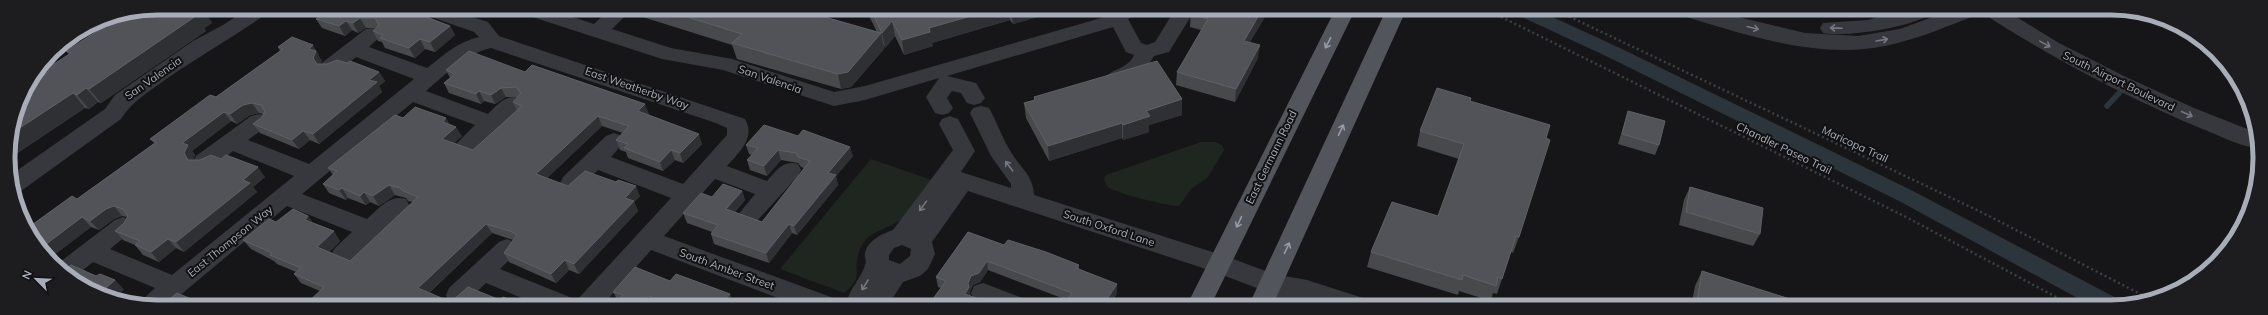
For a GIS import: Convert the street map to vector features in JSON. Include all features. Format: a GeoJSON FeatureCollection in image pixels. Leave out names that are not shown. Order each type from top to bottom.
{"type":"FeatureCollection","features":[{"type":"Feature","properties":{"kind":"main road","name":"East Germann Road"},"geometry":{"type":"LineString","coordinates":[[1202,300],[1343,15]]}},
{"type":"Feature","properties":{"kind":"main road"},"geometry":{"type":"LineString","coordinates":[[1263,300],[1393,15]]}},
{"type":"Feature","properties":{"kind":"street","name":"San Valencia"},"geometry":{"type":"LineString","coordinates":[[17,182],[113,114],[122,100],[200,46],[230,30],[252,15]]}},
{"type":"Feature","properties":{"kind":"street"},"geometry":{"type":"LineString","coordinates":[[445,15],[480,27],[487,41]]}},
{"type":"Feature","properties":{"kind":"street","name":"San Valencia"},"geometry":{"type":"LineString","coordinates":[[556,15],[597,32],[669,54],[725,64],[834,99],[945,77],[1108,22],[1121,15]]}},
{"type":"Feature","properties":{"kind":"street"},"geometry":{"type":"LineString","coordinates":[[597,32],[615,15]]}},
{"type":"Feature","properties":{"kind":"street","name":"San Valencia"},"geometry":{"type":"LineString","coordinates":[[1125,15],[1133,47],[1146,52]]}},
{"type":"Feature","properties":{"kind":"street"},"geometry":{"type":"LineString","coordinates":[[1097,85],[1125,77],[1136,70],[1146,52],[1162,48],[1182,15]]}},
{"type":"Feature","properties":{"kind":"street"},"geometry":{"type":"LineString","coordinates":[[1739,15],[1809,40],[1860,43],[1908,34],[1959,15]]}},
{"type":"Feature","properties":{"kind":"street"},"geometry":{"type":"LineString","coordinates":[[1745,15],[1799,24],[1850,29],[1898,20],[1910,15]]}},
{"type":"Feature","properties":{"kind":"street","name":"South Airport Boulevard"},"geometry":{"type":"LineString","coordinates":[[1999,15],[2045,44],[2124,85],[2200,120],[2252,140]]}},
{"type":"Feature","properties":{"kind":"street","name":"South Airport Boulevard"},"geometry":{"type":"LineString","coordinates":[[2024,15],[2118,68],[2249,124]]}},
{"type":"Feature","properties":{"kind":"street"},"geometry":{"type":"LineString","coordinates":[[330,67],[373,34]]}},
{"type":"Feature","properties":{"kind":"street","name":"East Thompson Way"},"geometry":{"type":"LineString","coordinates":[[157,300],[430,77],[470,46],[487,41]]}},
{"type":"Feature","properties":{"kind":"street","name":"East Weatherby Way"},"geometry":{"type":"LineString","coordinates":[[487,41],[717,115],[737,124],[738,134],[736,141],[712,170],[592,300]]}},
{"type":"Feature","properties":{"kind":"street"},"geometry":{"type":"LineString","coordinates":[[354,49],[430,77]]}},
{"type":"Feature","properties":{"kind":"street","name":"San Valencia"},"geometry":{"type":"LineString","coordinates":[[945,77],[969,88],[1002,156],[1022,183],[1023,200]]}},
{"type":"Feature","properties":{"kind":"street"},"geometry":{"type":"LineString","coordinates":[[910,239],[924,253],[919,265],[904,272],[887,269],[876,259],[880,247],[886,242],[910,239],[954,178],[964,151],[936,97],[945,77]]}},
{"type":"Feature","properties":{"kind":"street"},"geometry":{"type":"LineString","coordinates":[[410,93],[491,123]]}},
{"type":"Feature","properties":{"kind":"street"},"geometry":{"type":"LineString","coordinates":[[467,144],[513,103]]}},
{"type":"Feature","properties":{"kind":"street"},"geometry":{"type":"LineString","coordinates":[[204,162],[259,121]]}},
{"type":"Feature","properties":{"kind":"street"},"geometry":{"type":"LineString","coordinates":[[960,144],[991,135]]}},
{"type":"Feature","properties":{"kind":"street"},"geometry":{"type":"LineString","coordinates":[[570,183],[614,140]]}},
{"type":"Feature","properties":{"kind":"street"},"geometry":{"type":"LineString","coordinates":[[231,142],[312,174]]}},
{"type":"Feature","properties":{"kind":"street"},"geometry":{"type":"LineString","coordinates":[[595,160],[688,195]]}},
{"type":"Feature","properties":{"kind":"street"},"geometry":{"type":"LineString","coordinates":[[712,170],[771,191]]}},
{"type":"Feature","properties":{"kind":"street"},"geometry":{"type":"LineString","coordinates":[[748,216],[790,170]]}},
{"type":"Feature","properties":{"kind":"street","name":"South Oxford Lane"},"geometry":{"type":"LineString","coordinates":[[954,178],[1220,264],[1271,283],[1307,290],[1338,300]]}},
{"type":"Feature","properties":{"kind":"street"},"geometry":{"type":"LineString","coordinates":[[286,196],[370,230]]}},
{"type":"Feature","properties":{"kind":"street"},"geometry":{"type":"LineString","coordinates":[[343,254],[398,206]]}},
{"type":"Feature","properties":{"kind":"street"},"geometry":{"type":"LineString","coordinates":[[68,268],[123,226]]}},
{"type":"Feature","properties":{"kind":"street","name":"South Amber Street"},"geometry":{"type":"LineString","coordinates":[[647,239],[811,300]]}},
{"type":"Feature","properties":{"kind":"street"},"geometry":{"type":"LineString","coordinates":[[458,295],[507,248]]}},
{"type":"Feature","properties":{"kind":"street"},"geometry":{"type":"LineString","coordinates":[[91,251],[174,286]]}},
{"type":"Feature","properties":{"kind":"street"},"geometry":{"type":"LineString","coordinates":[[859,300],[859,296],[887,269]]}},
{"type":"Feature","properties":{"kind":"street"},"geometry":{"type":"LineString","coordinates":[[877,300],[887,269]]}},
{"type":"Feature","properties":{"kind":"street"},"geometry":{"type":"LineString","coordinates":[[483,272],[552,300]]}},
{"type":"Feature","properties":{"kind":"street"},"geometry":{"type":"LineString","coordinates":[[1271,283],[1286,300]]}},
{"type":"Feature","properties":{"kind":"street"},"geometry":{"type":"LineString","coordinates":[[983,293],[1001,300]]}},
{"type":"Feature","properties":{"kind":"path","name":"Chandler Paseo Trail"},"geometry":{"type":"LineString","coordinates":[[1497,15],[1904,216],[2062,300]]}},
{"type":"Feature","properties":{"kind":"path","name":"Maricopa Trail"},"geometry":{"type":"LineString","coordinates":[[1566,15],[1981,212],[2144,296]]}},
{"type":"Feature","properties":{"kind":"shaded area"},"geometry":{"type":"Polygon","coordinates":[[[1201,142],[1215,142],[1222,145],[1224,150],[1207,178],[1191,189],[1179,206],[1153,202],[1130,196],[1112,190],[1106,184],[1104,179],[1106,175],[1201,142]]]}},
{"type":"Feature","properties":{"kind":"shaded area"},"geometry":{"type":"Polygon","coordinates":[[[871,159],[932,180],[903,218],[876,232],[862,245],[857,259],[856,278],[850,287],[844,293],[780,269],[871,159]]]}},
{"type":"Feature","properties":{"kind":"building"},"geometry":{"type":"Polygon","coordinates":[[[148,15],[196,16],[89,89],[86,88],[77,95],[73,93],[18,129],[26,103],[34,86],[39,77],[49,71],[46,69],[71,53],[66,51],[108,24],[121,20],[148,15]]]}},
{"type":"Feature","properties":{"kind":"building"},"geometry":{"type":"Polygon","coordinates":[[[321,15],[421,15],[450,26],[430,42],[420,39],[409,48],[380,38],[383,35],[373,31],[379,25],[375,18],[360,18],[353,23],[346,21],[339,26],[316,19],[321,15]]]}},
{"type":"Feature","properties":{"kind":"building"},"geometry":{"type":"Polygon","coordinates":[[[681,15],[818,15],[881,33],[848,72],[838,74],[732,43],[742,34],[681,15]]]}},
{"type":"Feature","properties":{"kind":"building"},"geometry":{"type":"Polygon","coordinates":[[[873,15],[974,15],[929,28],[930,32],[902,40],[892,21],[882,33],[873,15]]]}},
{"type":"Feature","properties":{"kind":"building"},"geometry":{"type":"Polygon","coordinates":[[[1194,15],[1259,15],[1244,41],[1260,45],[1236,89],[1177,72],[1208,19],[1194,15]]]}},
{"type":"Feature","properties":{"kind":"building"},"geometry":{"type":"Polygon","coordinates":[[[292,37],[313,45],[309,49],[316,51],[313,58],[317,64],[327,64],[337,60],[347,63],[350,61],[379,72],[369,80],[377,82],[313,134],[303,131],[292,140],[253,124],[262,117],[265,111],[261,105],[252,103],[243,105],[230,114],[224,112],[182,143],[188,145],[184,153],[188,160],[200,160],[211,155],[221,159],[226,155],[258,167],[243,180],[250,183],[176,242],[168,239],[151,252],[135,245],[140,241],[115,231],[124,223],[128,216],[123,209],[114,206],[106,209],[90,221],[82,217],[45,245],[44,244],[32,225],[72,196],[77,199],[157,142],[150,139],[210,95],[216,97],[283,49],[278,47],[292,37]]]}},
{"type":"Feature","properties":{"kind":"building"},"geometry":{"type":"Polygon","coordinates":[[[469,51],[525,72],[532,65],[645,104],[638,111],[699,134],[680,153],[671,150],[660,162],[624,148],[628,144],[616,140],[629,126],[598,116],[536,174],[568,186],[585,171],[616,182],[618,180],[636,186],[625,198],[634,201],[574,264],[565,260],[551,274],[504,253],[517,235],[510,231],[486,224],[418,288],[446,300],[310,300],[324,287],[294,274],[301,268],[270,255],[272,253],[243,240],[269,219],[276,222],[293,209],[308,216],[305,220],[334,231],[317,247],[350,261],[418,197],[403,191],[400,188],[389,185],[373,196],[364,192],[360,196],[342,188],[339,190],[323,184],[337,171],[328,168],[395,115],[403,118],[415,107],[446,118],[443,122],[456,127],[442,139],[473,150],[522,106],[513,102],[521,93],[516,87],[501,88],[491,95],[479,91],[476,94],[444,83],[455,74],[446,70],[469,51]]]}},
{"type":"Feature","properties":{"kind":"building"},"geometry":{"type":"Polygon","coordinates":[[[1157,61],[1182,99],[1146,111],[1150,116],[1123,125],[1122,123],[1048,146],[1024,103],[1035,100],[1034,97],[1157,61]]]}},
{"type":"Feature","properties":{"kind":"building"},"geometry":{"type":"Polygon","coordinates":[[[1437,88],[1471,98],[1470,101],[1550,125],[1546,138],[1550,140],[1519,237],[1516,236],[1502,279],[1498,277],[1496,286],[1463,275],[1462,280],[1371,252],[1392,202],[1438,216],[1464,144],[1420,131],[1437,88]]]}},
{"type":"Feature","properties":{"kind":"building"},"geometry":{"type":"Polygon","coordinates":[[[1628,111],[1665,121],[1659,145],[1622,134],[1628,111]]]}},
{"type":"Feature","properties":{"kind":"building"},"geometry":{"type":"Polygon","coordinates":[[[764,125],[798,136],[803,130],[850,147],[828,173],[836,175],[794,226],[789,224],[766,253],[711,234],[718,225],[683,213],[701,193],[712,197],[723,184],[742,191],[726,209],[762,222],[810,161],[798,157],[796,153],[778,150],[764,166],[747,160],[758,148],[746,145],[764,125]]]}},
{"type":"Feature","properties":{"kind":"building"},"geometry":{"type":"Polygon","coordinates":[[[1690,187],[1763,208],[1760,234],[1686,212],[1690,187]]]}},
{"type":"Feature","properties":{"kind":"building"},"geometry":{"type":"Polygon","coordinates":[[[968,232],[1004,245],[1008,240],[1046,252],[1079,265],[1076,268],[1117,284],[1107,300],[1068,300],[1072,293],[987,261],[979,273],[971,276],[968,283],[969,287],[965,294],[982,300],[932,300],[946,281],[936,277],[968,232]]]}},
{"type":"Feature","properties":{"kind":"building"},"geometry":{"type":"Polygon","coordinates":[[[71,265],[96,276],[100,274],[115,280],[104,289],[86,281],[67,268],[71,265]]]}},
{"type":"Feature","properties":{"kind":"building"},"geometry":{"type":"Polygon","coordinates":[[[635,267],[670,281],[676,274],[730,294],[725,300],[658,300],[648,296],[645,300],[619,300],[623,295],[613,292],[635,267]]]}},
{"type":"Feature","properties":{"kind":"building"},"geometry":{"type":"Polygon","coordinates":[[[1702,271],[1793,300],[1697,300],[1702,271]]]}},
{"type":"Feature","properties":{"kind":"building"},"geometry":{"type":"Polygon","coordinates":[[[468,287],[500,300],[453,300],[468,287]]]}},
{"type":"Feature","properties":{"kind":"building"},"geometry":{"type":"Polygon","coordinates":[[[177,293],[194,300],[168,300],[177,293]]]}},
{"type":"Feature","properties":{"kind":"building"},"geometry":{"type":"Polygon","coordinates":[[[503,297],[511,300],[500,300],[503,297]]]}},
{"type":"Feature","properties":{"kind":"waterway"},"geometry":{"type":"LineString","coordinates":[[1532,15],[1615,53],[1906,196],[2101,300]]}},
{"type":"Feature","properties":{"kind":"waterway"},"geometry":{"type":"LineString","coordinates":[[2107,106],[2121,91]]}}]}
